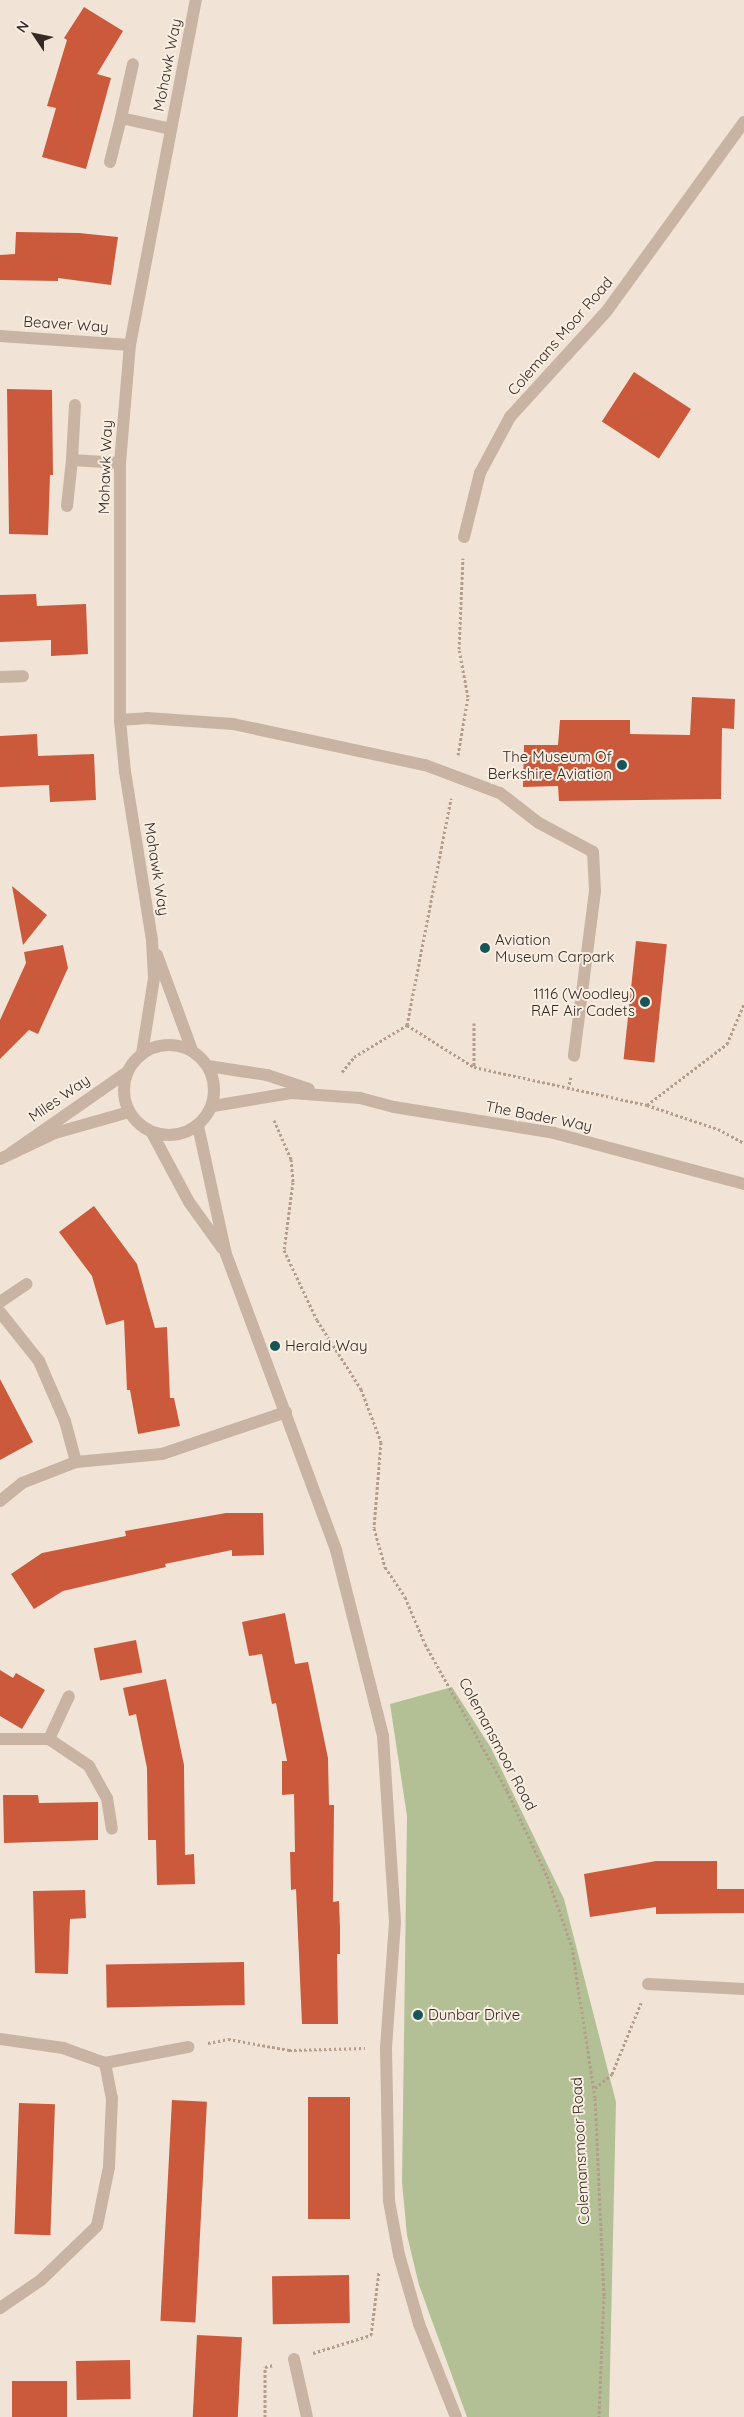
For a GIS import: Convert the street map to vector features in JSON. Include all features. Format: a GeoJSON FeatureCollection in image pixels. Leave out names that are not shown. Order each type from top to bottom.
{"type":"FeatureCollection","features":[{"type":"Feature","properties":{"kind":"street","name":"Mohawk Way"},"geometry":{"type":"LineString","coordinates":[[142,1054],[154,978],[152,940],[125,772],[120,720],[120,463],[130,344],[196,0]]}},
{"type":"Feature","properties":{"kind":"street"},"geometry":{"type":"LineString","coordinates":[[110,162],[133,64]]}},
{"type":"Feature","properties":{"kind":"street"},"geometry":{"type":"LineString","coordinates":[[121,118],[170,129]]}},
{"type":"Feature","properties":{"kind":"street","name":"Colemans Moor Road"},"geometry":{"type":"LineString","coordinates":[[464,537],[480,473],[510,418],[606,312],[744,122]]}},
{"type":"Feature","properties":{"kind":"street","name":"Beaver Way"},"geometry":{"type":"LineString","coordinates":[[0,336],[130,344]]}},
{"type":"Feature","properties":{"kind":"street"},"geometry":{"type":"LineString","coordinates":[[67,506],[75,405]]}},
{"type":"Feature","properties":{"kind":"street"},"geometry":{"type":"LineString","coordinates":[[72,460],[120,463]]}},
{"type":"Feature","properties":{"kind":"street"},"geometry":{"type":"LineString","coordinates":[[0,677],[24,676]]}},
{"type":"Feature","properties":{"kind":"street"},"geometry":{"type":"LineString","coordinates":[[120,720],[147,718],[233,724],[425,764],[500,793],[539,823],[593,852],[594,891],[574,1056]]}},
{"type":"Feature","properties":{"kind":"street","name":"Mohawk Way"},"geometry":{"type":"LineString","coordinates":[[152,940],[192,1050]]}},
{"type":"Feature","properties":{"kind":"street"},"geometry":{"type":"LineString","coordinates":[[164,1044],[192,1050],[208,1066],[216,1090],[213,1106],[198,1126],[184,1134],[168,1136],[152,1133],[138,1124],[129,1112],[124,1087],[128,1072],[142,1054],[164,1044]]}},
{"type":"Feature","properties":{"kind":"street","name":"The Bader Way"},"geometry":{"type":"LineString","coordinates":[[208,1066],[267,1075],[326,1093],[554,1133],[744,1184]]}},
{"type":"Feature","properties":{"kind":"street","name":"Miles Way"},"geometry":{"type":"LineString","coordinates":[[5,1156],[128,1072]]}},
{"type":"Feature","properties":{"kind":"street","name":"The Bader Way"},"geometry":{"type":"LineString","coordinates":[[213,1106],[291,1093],[326,1093]]}},
{"type":"Feature","properties":{"kind":"street","name":"Miles Way"},"geometry":{"type":"LineString","coordinates":[[5,1156],[55,1133],[129,1112]]}},
{"type":"Feature","properties":{"kind":"street"},"geometry":{"type":"LineString","coordinates":[[198,1126],[226,1254],[336,1550],[383,1736],[395,1922],[386,2048],[389,2200],[399,2255],[419,2324],[456,2417]]}},
{"type":"Feature","properties":{"kind":"street"},"geometry":{"type":"LineString","coordinates":[[152,1133],[189,1202],[226,1254]]}},
{"type":"Feature","properties":{"kind":"street"},"geometry":{"type":"LineString","coordinates":[[0,1302],[27,1284]]}},
{"type":"Feature","properties":{"kind":"street"},"geometry":{"type":"LineString","coordinates":[[0,1312],[39,1361],[65,1421],[76,1462]]}},
{"type":"Feature","properties":{"kind":"street"},"geometry":{"type":"LineString","coordinates":[[0,1501],[22,1483],[76,1462],[162,1454],[286,1412]]}},
{"type":"Feature","properties":{"kind":"street"},"geometry":{"type":"LineString","coordinates":[[49,1739],[69,1696]]}},
{"type":"Feature","properties":{"kind":"street"},"geometry":{"type":"LineString","coordinates":[[0,1739],[49,1739],[89,1766],[107,1798],[112,1829]]}},
{"type":"Feature","properties":{"kind":"street"},"geometry":{"type":"LineString","coordinates":[[648,1984],[744,1989]]}},
{"type":"Feature","properties":{"kind":"street"},"geometry":{"type":"LineString","coordinates":[[0,2039],[63,2048],[104,2063],[188,2047]]}},
{"type":"Feature","properties":{"kind":"street"},"geometry":{"type":"LineString","coordinates":[[0,2308],[41,2280],[97,2226],[109,2157],[112,2098],[104,2063]]}},
{"type":"Feature","properties":{"kind":"street"},"geometry":{"type":"LineString","coordinates":[[294,2360],[307,2417]]}},
{"type":"Feature","properties":{"kind":"path"},"geometry":{"type":"LineString","coordinates":[[342,1072],[354,1057],[407,1025],[455,776],[468,697],[459,649],[464,537]]}},
{"type":"Feature","properties":{"kind":"path"},"geometry":{"type":"LineString","coordinates":[[647,1105],[727,1044],[744,1004]]}},
{"type":"Feature","properties":{"kind":"path"},"geometry":{"type":"LineString","coordinates":[[474,1023],[474,1067]]}},
{"type":"Feature","properties":{"kind":"path"},"geometry":{"type":"LineString","coordinates":[[407,1025],[474,1067],[647,1105],[718,1129],[744,1143]]}},
{"type":"Feature","properties":{"kind":"path","name":"Colemansmoor Road"},"geometry":{"type":"LineString","coordinates":[[274,1120],[291,1159],[293,1182],[284,1250],[317,1320],[360,1389],[380,1442],[374,1528],[385,1567],[405,1597],[425,1644],[507,1792],[547,1876],[572,1947],[594,2089],[604,2296],[599,2417]]}},
{"type":"Feature","properties":{"kind":"path"},"geometry":{"type":"LineString","coordinates":[[594,2089],[612,2074],[648,1984]]}},
{"type":"Feature","properties":{"kind":"path"},"geometry":{"type":"LineString","coordinates":[[188,2047],[228,2039],[289,2050],[386,2048]]}},
{"type":"Feature","properties":{"kind":"path"},"geometry":{"type":"LineString","coordinates":[[264,2417],[265,2367],[294,2360],[371,2335],[380,2268]]}},
{"type":"Feature","properties":{"kind":"green space"},"geometry":{"type":"Polygon","coordinates":[[[452,1687],[491,1748],[564,1899],[616,2102],[609,2417],[467,2417],[419,2285],[407,2235],[402,2182],[407,1816],[390,1704],[452,1687]]]}},
{"type":"Feature","properties":{"kind":"building"},"geometry":{"type":"Polygon","coordinates":[[[84,7],[123,31],[97,74],[111,78],[86,169],[42,157],[56,108],[47,106],[67,40],[64,38],[84,7]]]}},
{"type":"Feature","properties":{"kind":"building"},"geometry":{"type":"Polygon","coordinates":[[[16,232],[79,233],[118,237],[111,285],[58,278],[58,281],[0,280],[0,255],[15,254],[16,232]]]}},
{"type":"Feature","properties":{"kind":"building"},"geometry":{"type":"Polygon","coordinates":[[[634,372],[691,409],[659,459],[602,421],[634,372]]]}},
{"type":"Feature","properties":{"kind":"building"},"geometry":{"type":"Polygon","coordinates":[[[7,389],[52,390],[53,475],[50,475],[48,535],[9,534],[7,389]]]}},
{"type":"Feature","properties":{"kind":"building"},"geometry":{"type":"Polygon","coordinates":[[[36,594],[37,606],[86,604],[88,654],[51,656],[51,640],[0,642],[0,595],[36,594]]]}},
{"type":"Feature","properties":{"kind":"building","name":"The Museum Of Berkshire Aviation"},"geometry":{"type":"Polygon","coordinates":[[[692,697],[735,699],[734,729],[722,728],[721,799],[559,801],[558,786],[523,787],[524,745],[558,745],[560,720],[630,720],[630,734],[690,735],[692,697]]]}},
{"type":"Feature","properties":{"kind":"building"},"geometry":{"type":"Polygon","coordinates":[[[37,734],[38,756],[94,754],[96,800],[50,802],[49,785],[0,787],[0,736],[37,734]]]}},
{"type":"Feature","properties":{"kind":"building"},"geometry":{"type":"Polygon","coordinates":[[[12,886],[47,915],[23,945],[12,886]]]}},
{"type":"Feature","properties":{"kind":"building","name":"1116 (Woodley) RAF Air Cadets"},"geometry":{"type":"Polygon","coordinates":[[[636,941],[667,944],[654,1063],[624,1059],[636,941]]]}},
{"type":"Feature","properties":{"kind":"building"},"geometry":{"type":"Polygon","coordinates":[[[63,945],[68,968],[38,1034],[29,1030],[0,1059],[0,1020],[26,963],[24,952],[63,945]]]}},
{"type":"Feature","properties":{"kind":"building"},"geometry":{"type":"Polygon","coordinates":[[[94,1206],[137,1264],[155,1328],[167,1327],[170,1398],[174,1398],[180,1426],[138,1434],[130,1390],[127,1390],[124,1320],[106,1325],[92,1276],[59,1232],[94,1206]]]}},
{"type":"Feature","properties":{"kind":"building"},"geometry":{"type":"Polygon","coordinates":[[[0,1379],[33,1442],[0,1460],[0,1379]]]}},
{"type":"Feature","properties":{"kind":"building"},"geometry":{"type":"Polygon","coordinates":[[[226,1513],[263,1513],[264,1555],[232,1556],[232,1550],[165,1564],[166,1567],[63,1591],[34,1609],[11,1574],[42,1553],[126,1536],[125,1531],[226,1513]]]}},
{"type":"Feature","properties":{"kind":"building"},"geometry":{"type":"Polygon","coordinates":[[[285,1613],[295,1664],[308,1662],[328,1758],[329,1805],[334,1805],[333,1902],[339,1901],[340,1954],[337,1954],[338,2024],[302,2024],[296,1889],[291,1890],[290,1852],[295,1852],[294,1794],[282,1795],[282,1761],[287,1761],[276,1703],[272,1704],[262,1654],[249,1656],[242,1622],[285,1613]]]}},
{"type":"Feature","properties":{"kind":"building"},"geometry":{"type":"Polygon","coordinates":[[[136,1640],[142,1672],[100,1681],[94,1648],[136,1640]]]}},
{"type":"Feature","properties":{"kind":"building"},"geometry":{"type":"Polygon","coordinates":[[[0,1670],[13,1678],[16,1673],[45,1690],[22,1729],[0,1716],[0,1670]]]}},
{"type":"Feature","properties":{"kind":"building"},"geometry":{"type":"Polygon","coordinates":[[[166,1679],[184,1765],[185,1855],[194,1854],[195,1884],[157,1885],[156,1840],[148,1840],[147,1768],[136,1714],[129,1716],[123,1688],[166,1679]]]}},
{"type":"Feature","properties":{"kind":"building"},"geometry":{"type":"Polygon","coordinates":[[[3,1795],[38,1795],[39,1803],[98,1802],[98,1840],[4,1843],[3,1795]]]}},
{"type":"Feature","properties":{"kind":"building"},"geometry":{"type":"Polygon","coordinates":[[[656,1861],[717,1861],[717,1889],[744,1889],[744,1913],[656,1914],[656,1907],[590,1917],[584,1874],[656,1861]]]}},
{"type":"Feature","properties":{"kind":"building"},"geometry":{"type":"Polygon","coordinates":[[[85,1890],[86,1918],[70,1919],[68,1974],[35,1973],[33,1891],[85,1890]]]}},
{"type":"Feature","properties":{"kind":"building"},"geometry":{"type":"Polygon","coordinates":[[[244,1962],[245,2005],[107,2007],[106,1964],[244,1962]]]}},
{"type":"Feature","properties":{"kind":"building"},"geometry":{"type":"Polygon","coordinates":[[[308,2097],[350,2097],[350,2219],[308,2219],[308,2097]]]}},
{"type":"Feature","properties":{"kind":"building"},"geometry":{"type":"Polygon","coordinates":[[[172,2100],[207,2102],[195,2323],[160,2321],[172,2100]]]}},
{"type":"Feature","properties":{"kind":"building"},"geometry":{"type":"Polygon","coordinates":[[[19,2103],[55,2104],[50,2235],[14,2234],[19,2103]]]}},
{"type":"Feature","properties":{"kind":"building"},"geometry":{"type":"Polygon","coordinates":[[[349,2275],[350,2323],[273,2324],[272,2276],[349,2275]]]}},
{"type":"Feature","properties":{"kind":"building"},"geometry":{"type":"Polygon","coordinates":[[[197,2335],[242,2337],[238,2417],[193,2417],[197,2335]]]}},
{"type":"Feature","properties":{"kind":"building"},"geometry":{"type":"Polygon","coordinates":[[[130,2360],[131,2399],[77,2400],[76,2361],[130,2360]]]}},
{"type":"Feature","properties":{"kind":"building"},"geometry":{"type":"Polygon","coordinates":[[[12,2381],[67,2381],[67,2417],[12,2417],[12,2381]]]}},
{"type":"Feature","properties":{"kind":"place","name":"The Museum Of Berkshire Aviation"},"geometry":{"type":"Point","coordinates":[622,765]}},
{"type":"Feature","properties":{"kind":"place","name":"Aviation Museum Carpark"},"geometry":{"type":"Point","coordinates":[485,948]}},
{"type":"Feature","properties":{"kind":"place","name":"1116 (Woodley) RAF Air Cadets"},"geometry":{"type":"Point","coordinates":[645,1002]}},
{"type":"Feature","properties":{"kind":"place","name":"Herald Way"},"geometry":{"type":"Point","coordinates":[275,1346]}},
{"type":"Feature","properties":{"kind":"place","name":"Dunbar Drive"},"geometry":{"type":"Point","coordinates":[418,2015]}}]}
